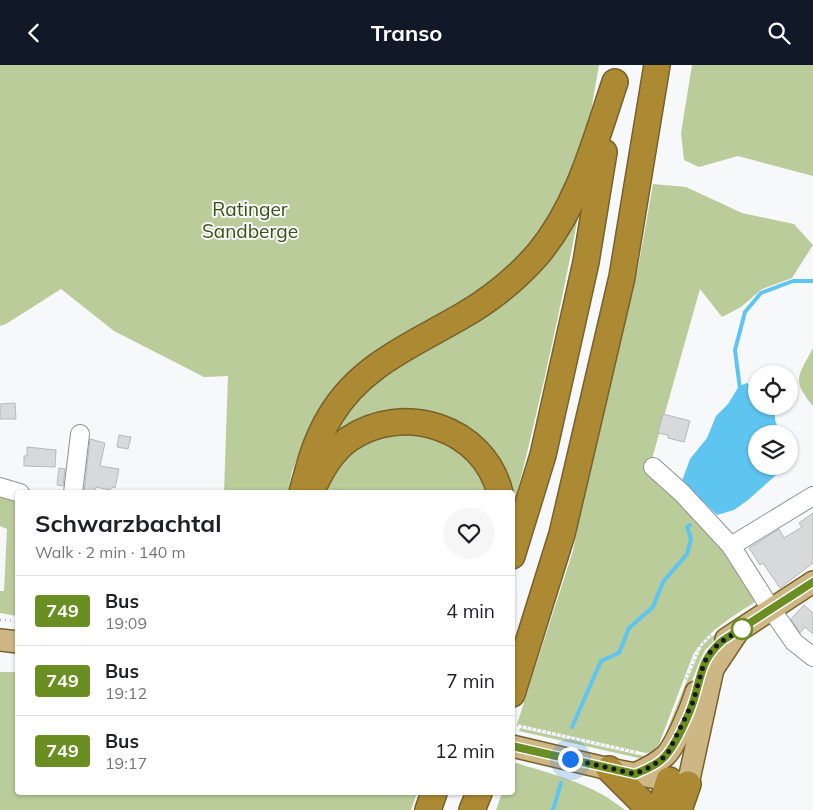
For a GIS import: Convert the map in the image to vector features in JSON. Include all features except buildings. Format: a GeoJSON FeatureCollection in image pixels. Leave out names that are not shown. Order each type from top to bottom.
{"type":"FeatureCollection","features":[{"type":"Feature","properties":{"kind":"highway"},"geometry":{"type":"LineString","coordinates":[[515,684],[562,534],[622,277],[657,65]]}},
{"type":"Feature","properties":{"kind":"highway"},"geometry":{"type":"LineString","coordinates":[[303,490],[311,458],[323,430],[331,414],[352,388],[366,374],[386,359],[463,316],[492,297],[538,254],[563,219],[582,179],[616,74]]}},
{"type":"Feature","properties":{"kind":"highway"},"geometry":{"type":"LineString","coordinates":[[515,546],[543,455],[586,263],[616,74]]}},
{"type":"Feature","properties":{"kind":"highway"},"geometry":{"type":"LineString","coordinates":[[313,490],[318,477],[330,457],[348,440],[371,428],[394,422],[411,421],[440,427],[457,434],[472,445],[484,457],[499,490]]}},
{"type":"Feature","properties":{"kind":"highway"},"geometry":{"type":"LineString","coordinates":[[609,769],[647,810]]}},
{"type":"Feature","properties":{"kind":"highway"},"geometry":{"type":"LineString","coordinates":[[660,810],[678,782]]}},
{"type":"Feature","properties":{"kind":"highway"},"geometry":{"type":"LineString","coordinates":[[678,782],[679,810]]}},
{"type":"Feature","properties":{"kind":"highway"},"geometry":{"type":"LineString","coordinates":[[428,810],[433,795]]}},
{"type":"Feature","properties":{"kind":"highway"},"geometry":{"type":"LineString","coordinates":[[472,810],[478,795]]}},
{"type":"Feature","properties":{"kind":"main road"},"geometry":{"type":"LineString","coordinates":[[678,782],[693,702],[704,663],[711,651],[722,641],[813,582]]}},
{"type":"Feature","properties":{"kind":"main road"},"geometry":{"type":"LineString","coordinates":[[678,782],[713,669],[737,633]]}},
{"type":"Feature","properties":{"kind":"main road"},"geometry":{"type":"LineString","coordinates":[[0,640],[15,642]]}},
{"type":"Feature","properties":{"kind":"main road"},"geometry":{"type":"LineString","coordinates":[[635,774],[652,766],[667,755],[693,702]]}},
{"type":"Feature","properties":{"kind":"main road"},"geometry":{"type":"LineString","coordinates":[[515,747],[609,769],[678,782]]}},
{"type":"Feature","properties":{"kind":"street"},"geometry":{"type":"LineString","coordinates":[[73,490],[80,434]]}},
{"type":"Feature","properties":{"kind":"street"},"geometry":{"type":"LineString","coordinates":[[653,467],[682,493],[731,546],[794,642],[810,649]]}},
{"type":"Feature","properties":{"kind":"street"},"geometry":{"type":"LineString","coordinates":[[0,487],[15,492]]}},
{"type":"Feature","properties":{"kind":"street"},"geometry":{"type":"LineString","coordinates":[[731,546],[813,496]]}},
{"type":"Feature","properties":{"kind":"path"},"geometry":{"type":"LineString","coordinates":[[0,619],[15,621]]}},
{"type":"Feature","properties":{"kind":"path"},"geometry":{"type":"LineString","coordinates":[[684,682],[701,645],[707,637],[714,633]]}},
{"type":"Feature","properties":{"kind":"path"},"geometry":{"type":"LineString","coordinates":[[515,725],[641,753]]}},
{"type":"Feature","properties":{"kind":"green space","name":"Ratinger Sandberge"},"geometry":{"type":"Polygon","coordinates":[[[0,65],[599,65],[587,134],[555,211],[525,251],[485,289],[333,393],[308,429],[292,472],[289,490],[224,490],[228,376],[204,377],[114,331],[61,289],[0,326],[0,65]]]}},
{"type":"Feature","properties":{"kind":"green space"},"geometry":{"type":"Polygon","coordinates":[[[692,65],[813,65],[813,176],[738,156],[699,167],[684,160],[681,133],[692,65]]]}},
{"type":"Feature","properties":{"kind":"green space"},"geometry":{"type":"Polygon","coordinates":[[[653,184],[686,187],[742,213],[794,224],[813,245],[792,278],[762,289],[741,307],[722,317],[700,289],[648,473],[729,548],[758,600],[722,624],[699,646],[693,655],[659,744],[652,752],[646,753],[517,724],[573,551],[588,473],[638,269],[653,184]]]}},
{"type":"Feature","properties":{"kind":"green space"},"geometry":{"type":"Polygon","coordinates":[[[571,213],[578,217],[541,395],[515,501],[515,490],[505,490],[437,420],[317,454],[343,406],[424,342],[571,213]]]}},
{"type":"Feature","properties":{"kind":"green space"},"geometry":{"type":"Polygon","coordinates":[[[813,348],[813,406],[802,390],[799,378],[813,348]]]}},
{"type":"Feature","properties":{"kind":"green space"},"geometry":{"type":"Polygon","coordinates":[[[402,427],[459,444],[494,490],[319,490],[349,446],[402,427]]]}},
{"type":"Feature","properties":{"kind":"green space"},"geometry":{"type":"Polygon","coordinates":[[[0,482],[31,490],[15,490],[15,616],[0,613],[0,591],[4,591],[7,529],[0,526],[0,482]]]}},
{"type":"Feature","properties":{"kind":"green space"},"geometry":{"type":"Polygon","coordinates":[[[735,621],[725,633],[705,650],[662,750],[643,759],[519,731],[520,728],[645,756],[652,754],[661,746],[702,646],[710,638],[735,621]]]}},
{"type":"Feature","properties":{"kind":"green space"},"geometry":{"type":"Polygon","coordinates":[[[0,672],[15,672],[15,795],[416,795],[411,810],[0,810],[0,672]]]}},
{"type":"Feature","properties":{"kind":"green space"},"geometry":{"type":"Polygon","coordinates":[[[515,763],[585,786],[612,800],[625,810],[496,810],[501,795],[515,795],[515,763]]]}},
{"type":"Feature","properties":{"kind":"water"},"geometry":{"type":"Polygon","coordinates":[[[748,384],[748,415],[775,415],[777,425],[748,425],[748,475],[776,475],[734,510],[717,515],[682,481],[690,459],[707,438],[716,416],[728,404],[739,386],[748,384]]]}},
{"type":"Feature","properties":{"kind":"waterway"},"geometry":{"type":"LineString","coordinates":[[740,389],[735,350],[745,312],[761,293],[793,281],[813,281]]}},
{"type":"Feature","properties":{"kind":"waterway"},"geometry":{"type":"LineString","coordinates":[[572,727],[601,661],[619,653],[629,628],[653,607],[663,582],[687,554],[691,539],[687,527],[690,525]]}},
{"type":"Feature","properties":{"kind":"waterway"},"geometry":{"type":"LineString","coordinates":[[553,810],[561,783]]}},
{"type":"Feature","properties":{"kind":"bus line","name":"749"},"geometry":{"type":"LineString","coordinates":[[515,747],[635,774],[652,766],[667,755],[684,724],[693,702],[704,663],[711,651],[722,641],[813,582]]}},
{"type":"Feature","properties":{"kind":"route"},"geometry":{"type":"LineString","coordinates":[[570,759],[635,774],[652,766],[667,755],[684,724],[693,702],[704,663],[711,651],[722,641],[742,629]]}}]}
